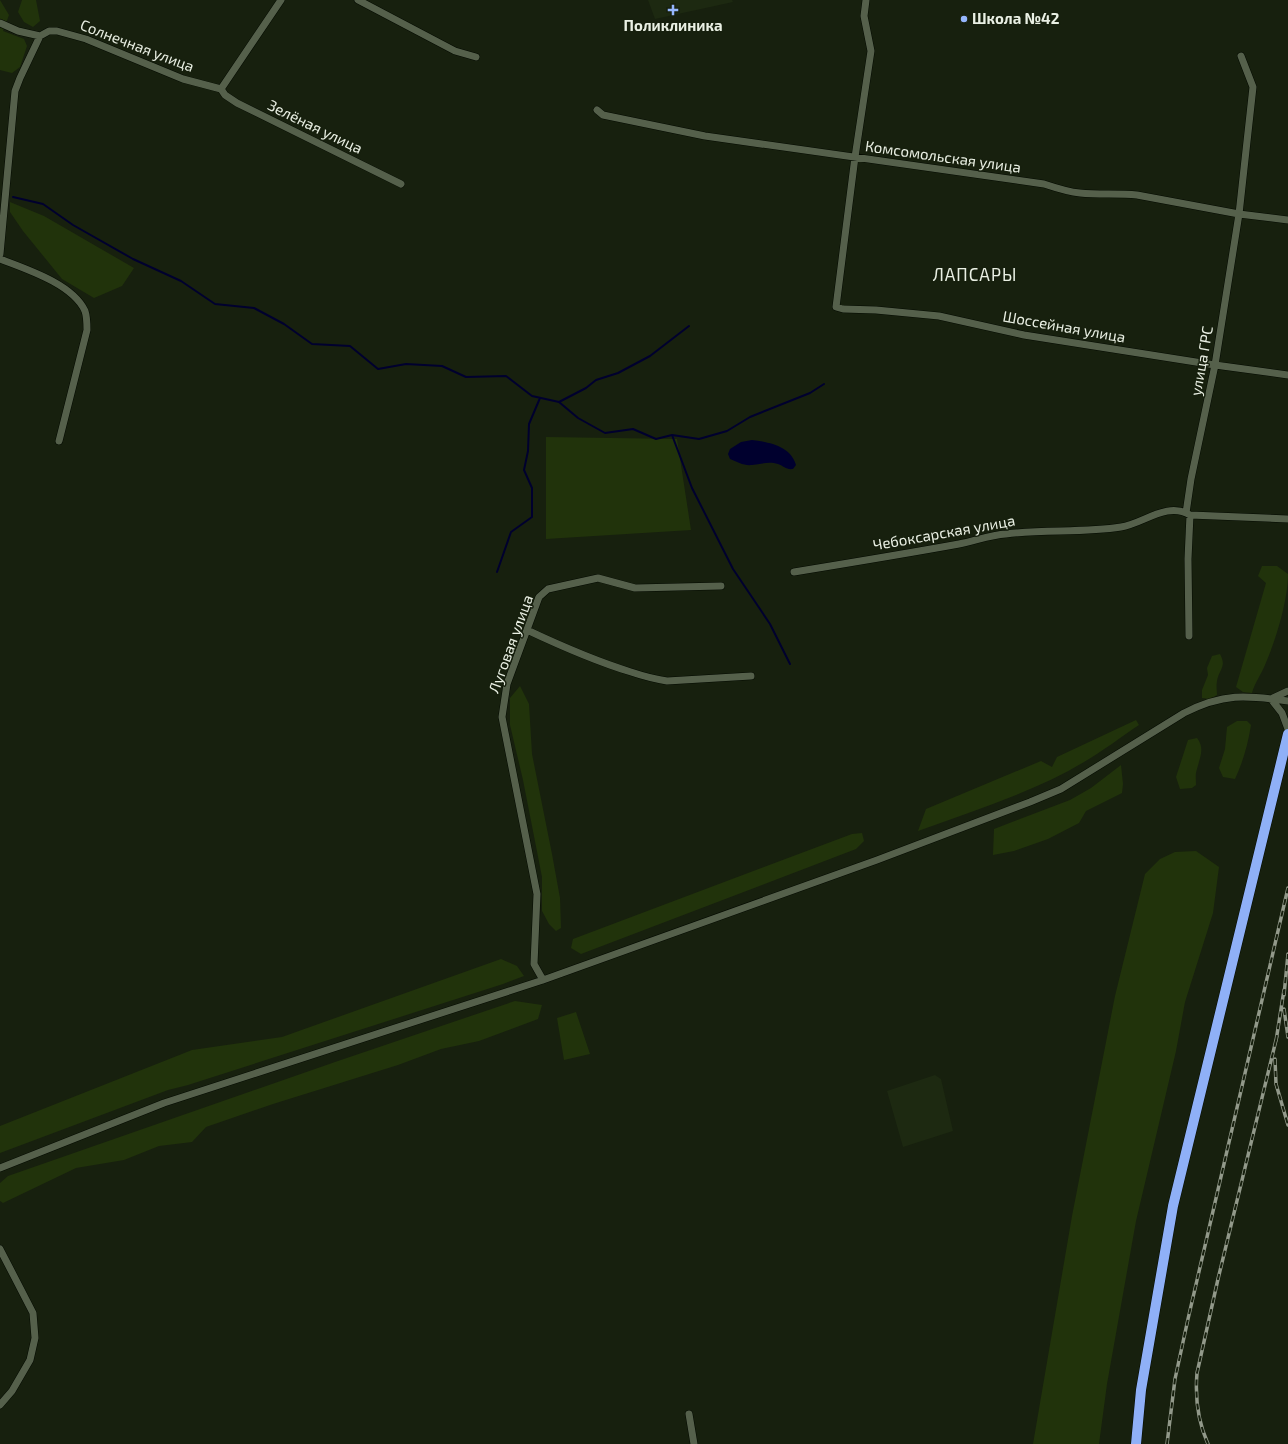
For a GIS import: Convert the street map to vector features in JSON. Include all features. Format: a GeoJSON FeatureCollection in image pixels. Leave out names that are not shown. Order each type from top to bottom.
{"type":"FeatureCollection","features":[{"type":"Feature","properties":{"kind":"highway"},"geometry":{"type":"LineString","coordinates":[[1136,1444],[1141,1390],[1173,1206],[1288,734]]}},
{"type":"Feature","properties":{"kind":"street"},"geometry":{"type":"LineString","coordinates":[[220,89],[281,0]]}},
{"type":"Feature","properties":{"kind":"street"},"geometry":{"type":"LineString","coordinates":[[358,0],[455,51],[476,57]]}},
{"type":"Feature","properties":{"kind":"street"},"geometry":{"type":"LineString","coordinates":[[855,157],[872,51],[864,16],[866,0]]}},
{"type":"Feature","properties":{"kind":"street","name":"Солнечная улица"},"geometry":{"type":"LineString","coordinates":[[0,22],[18,31],[40,36],[49,31],[86,39],[183,79],[220,89]]}},
{"type":"Feature","properties":{"kind":"street"},"geometry":{"type":"LineString","coordinates":[[0,254],[15,91],[40,36]]}},
{"type":"Feature","properties":{"kind":"street","name":"улица ГРС"},"geometry":{"type":"LineString","coordinates":[[1189,636],[1188,514],[1191,479],[1215,366],[1239,214],[1253,87],[1241,56]]}},
{"type":"Feature","properties":{"kind":"street","name":"Зелёная улица"},"geometry":{"type":"LineString","coordinates":[[220,89],[237,103],[401,184]]}},
{"type":"Feature","properties":{"kind":"street","name":"Комсомольская улица"},"geometry":{"type":"LineString","coordinates":[[596,110],[603,115],[705,136],[1044,184],[1081,193],[1122,193],[1137,195],[1239,214],[1288,220]]}},
{"type":"Feature","properties":{"kind":"street","name":"Шоссейная улица"},"geometry":{"type":"LineString","coordinates":[[855,157],[836,307],[843,309],[876,310],[939,316],[1024,335],[1215,366],[1288,375]]}},
{"type":"Feature","properties":{"kind":"street"},"geometry":{"type":"LineString","coordinates":[[0,260],[34,271],[54,282],[75,297],[82,305],[85,312],[87,319],[87,330],[59,441]]}},
{"type":"Feature","properties":{"kind":"street","name":"Чебоксарская улица"},"geometry":{"type":"LineString","coordinates":[[794,572],[965,543],[1006,534],[1118,528],[1155,514],[1170,511],[1188,514],[1288,519]]}},
{"type":"Feature","properties":{"kind":"street","name":"Луговая улица"},"geometry":{"type":"LineString","coordinates":[[543,980],[534,964],[536,894],[502,717],[508,684],[540,597],[548,590],[598,578],[635,588],[721,586]]}},
{"type":"Feature","properties":{"kind":"street"},"geometry":{"type":"LineString","coordinates":[[528,630],[580,654],[614,667],[656,680],[695,680],[751,676]]}},
{"type":"Feature","properties":{"kind":"street"},"geometry":{"type":"LineString","coordinates":[[1270,698],[1288,691]]}},
{"type":"Feature","properties":{"kind":"street"},"geometry":{"type":"LineString","coordinates":[[0,1168],[164,1103],[543,980],[877,860],[1030,802],[1061,788],[1184,713],[1214,700],[1247,696],[1288,701]]}},
{"type":"Feature","properties":{"kind":"street"},"geometry":{"type":"LineString","coordinates":[[1270,698],[1282,713],[1288,729]]}},
{"type":"Feature","properties":{"kind":"street"},"geometry":{"type":"LineString","coordinates":[[0,1249],[33,1313],[35,1338],[30,1360],[12,1391],[0,1405]]}},
{"type":"Feature","properties":{"kind":"street"},"geometry":{"type":"LineString","coordinates":[[689,1414],[694,1444]]}},
{"type":"Feature","properties":{"kind":"shaded area"},"geometry":{"type":"Polygon","coordinates":[[[0,0],[9,15],[3,31],[24,39],[27,46],[20,67],[12,73],[0,70],[0,0]]]}},
{"type":"Feature","properties":{"kind":"shaded area"},"geometry":{"type":"Polygon","coordinates":[[[22,0],[36,0],[40,21],[33,27],[24,22],[18,12],[22,0]]]}},
{"type":"Feature","properties":{"kind":"shaded area","name":"Поликлиника"},"geometry":{"type":"Polygon","coordinates":[[[648,0],[732,0],[733,2],[655,19],[648,0]]]}},
{"type":"Feature","properties":{"kind":"shaded area"},"geometry":{"type":"Polygon","coordinates":[[[10,202],[44,216],[134,268],[122,286],[94,298],[62,279],[23,231],[10,212],[10,202]]]}},
{"type":"Feature","properties":{"kind":"shaded area"},"geometry":{"type":"Polygon","coordinates":[[[546,437],[677,439],[691,530],[546,539],[546,437]]]}},
{"type":"Feature","properties":{"kind":"shaded area"},"geometry":{"type":"Polygon","coordinates":[[[1262,566],[1277,566],[1288,574],[1286,596],[1277,632],[1263,669],[1252,693],[1243,692],[1236,687],[1266,583],[1258,576],[1262,566]]]}},
{"type":"Feature","properties":{"kind":"shaded area"},"geometry":{"type":"Polygon","coordinates":[[[1220,654],[1223,665],[1217,681],[1217,695],[1210,699],[1202,698],[1202,690],[1208,675],[1207,668],[1212,656],[1220,654]]]}},
{"type":"Feature","properties":{"kind":"shaded area"},"geometry":{"type":"Polygon","coordinates":[[[520,686],[529,704],[532,754],[560,898],[561,928],[556,931],[549,924],[542,911],[542,877],[523,780],[510,725],[510,698],[520,686]]]}},
{"type":"Feature","properties":{"kind":"shaded area"},"geometry":{"type":"Polygon","coordinates":[[[1136,720],[1139,725],[1065,773],[1024,792],[918,831],[926,809],[1041,761],[1052,767],[1057,757],[1136,720]]]}},
{"type":"Feature","properties":{"kind":"shaded area"},"geometry":{"type":"Polygon","coordinates":[[[1237,721],[1247,721],[1251,725],[1245,753],[1235,779],[1223,777],[1219,768],[1225,749],[1227,727],[1237,721]]]}},
{"type":"Feature","properties":{"kind":"shaded area"},"geometry":{"type":"Polygon","coordinates":[[[1197,738],[1201,745],[1201,749],[1196,773],[1196,785],[1192,788],[1180,789],[1176,777],[1188,740],[1197,738]]]}},
{"type":"Feature","properties":{"kind":"shaded area"},"geometry":{"type":"Polygon","coordinates":[[[1121,765],[1123,784],[1122,793],[1086,811],[1079,823],[1048,839],[1014,851],[993,855],[994,829],[1070,800],[1091,788],[1121,765]]]}},
{"type":"Feature","properties":{"kind":"shaded area"},"geometry":{"type":"Polygon","coordinates":[[[862,833],[864,841],[856,849],[581,954],[571,948],[573,939],[852,834],[862,833]]]}},
{"type":"Feature","properties":{"kind":"shaded area"},"geometry":{"type":"Polygon","coordinates":[[[1196,851],[1219,867],[1213,913],[1185,1002],[1176,1051],[1136,1221],[1107,1384],[1099,1444],[1033,1444],[1072,1216],[1115,996],[1145,874],[1160,859],[1175,852],[1196,851]]]}},
{"type":"Feature","properties":{"kind":"shaded area"},"geometry":{"type":"Polygon","coordinates":[[[501,959],[517,966],[524,976],[188,1085],[168,1090],[0,1153],[0,1126],[192,1050],[282,1037],[501,959]]]}},
{"type":"Feature","properties":{"kind":"shaded area"},"geometry":{"type":"Polygon","coordinates":[[[515,1001],[542,1005],[538,1019],[479,1041],[441,1049],[398,1065],[273,1104],[206,1127],[192,1142],[159,1146],[124,1160],[76,1168],[3,1203],[0,1201],[0,1183],[8,1176],[515,1001]]]}},
{"type":"Feature","properties":{"kind":"shaded area"},"geometry":{"type":"Polygon","coordinates":[[[576,1012],[590,1054],[564,1060],[557,1018],[576,1012]]]}},
{"type":"Feature","properties":{"kind":"shaded area"},"geometry":{"type":"Polygon","coordinates":[[[935,1075],[941,1079],[953,1131],[903,1147],[887,1091],[935,1075]]]}},
{"type":"Feature","properties":{"kind":"water"},"geometry":{"type":"Polygon","coordinates":[[[752,440],[765,442],[784,449],[789,453],[796,465],[793,469],[791,469],[775,463],[746,465],[730,459],[728,454],[730,449],[741,442],[752,440]]]}},
{"type":"Feature","properties":{"kind":"waterway"},"geometry":{"type":"LineString","coordinates":[[13,197],[43,204],[73,225],[133,259],[181,281],[215,304],[254,308],[284,324],[312,344],[350,346],[378,369],[406,364],[442,366],[466,377],[506,376],[532,396],[559,402],[578,418],[605,433],[633,429],[656,439],[672,435],[692,488],[733,569],[770,624],[790,664]]}},
{"type":"Feature","properties":{"kind":"waterway"},"geometry":{"type":"LineString","coordinates":[[559,402],[586,388],[596,380],[618,373],[650,356],[689,326]]}},
{"type":"Feature","properties":{"kind":"waterway"},"geometry":{"type":"LineString","coordinates":[[672,435],[699,439],[727,431],[750,417],[810,393],[824,384]]}},
{"type":"Feature","properties":{"kind":"waterway"},"geometry":{"type":"LineString","coordinates":[[497,572],[511,532],[532,517],[532,488],[524,470],[528,451],[529,424],[540,398]]}},
{"type":"Feature","properties":{"kind":"railway"},"geometry":{"type":"LineString","coordinates":[[1167,1444],[1175,1379],[1188,1319],[1288,888]]}},
{"type":"Feature","properties":{"kind":"railway"},"geometry":{"type":"LineString","coordinates":[[1284,995],[1288,954]]}},
{"type":"Feature","properties":{"kind":"railway"},"geometry":{"type":"LineString","coordinates":[[1276,1041],[1284,990]]}},
{"type":"Feature","properties":{"kind":"railway"},"geometry":{"type":"LineString","coordinates":[[1284,1009],[1288,1037]]}},
{"type":"Feature","properties":{"kind":"railway"},"geometry":{"type":"LineString","coordinates":[[1208,1444],[1198,1409],[1196,1391],[1197,1373],[1218,1279],[1277,1036]]}},
{"type":"Feature","properties":{"kind":"railway"},"geometry":{"type":"LineString","coordinates":[[1275,1059],[1276,1084],[1288,1125]]}},
{"type":"Feature","properties":{"kind":"place","name":"Поликлиника"},"geometry":{"type":"Point","coordinates":[673,10]}},
{"type":"Feature","properties":{"kind":"place","name":"Школа №42"},"geometry":{"type":"Point","coordinates":[964,19]}},
{"type":"Feature","properties":{"kind":"district","name":"ЛАПСАРЫ"},"geometry":{"type":"Point","coordinates":[975,275]}}]}
